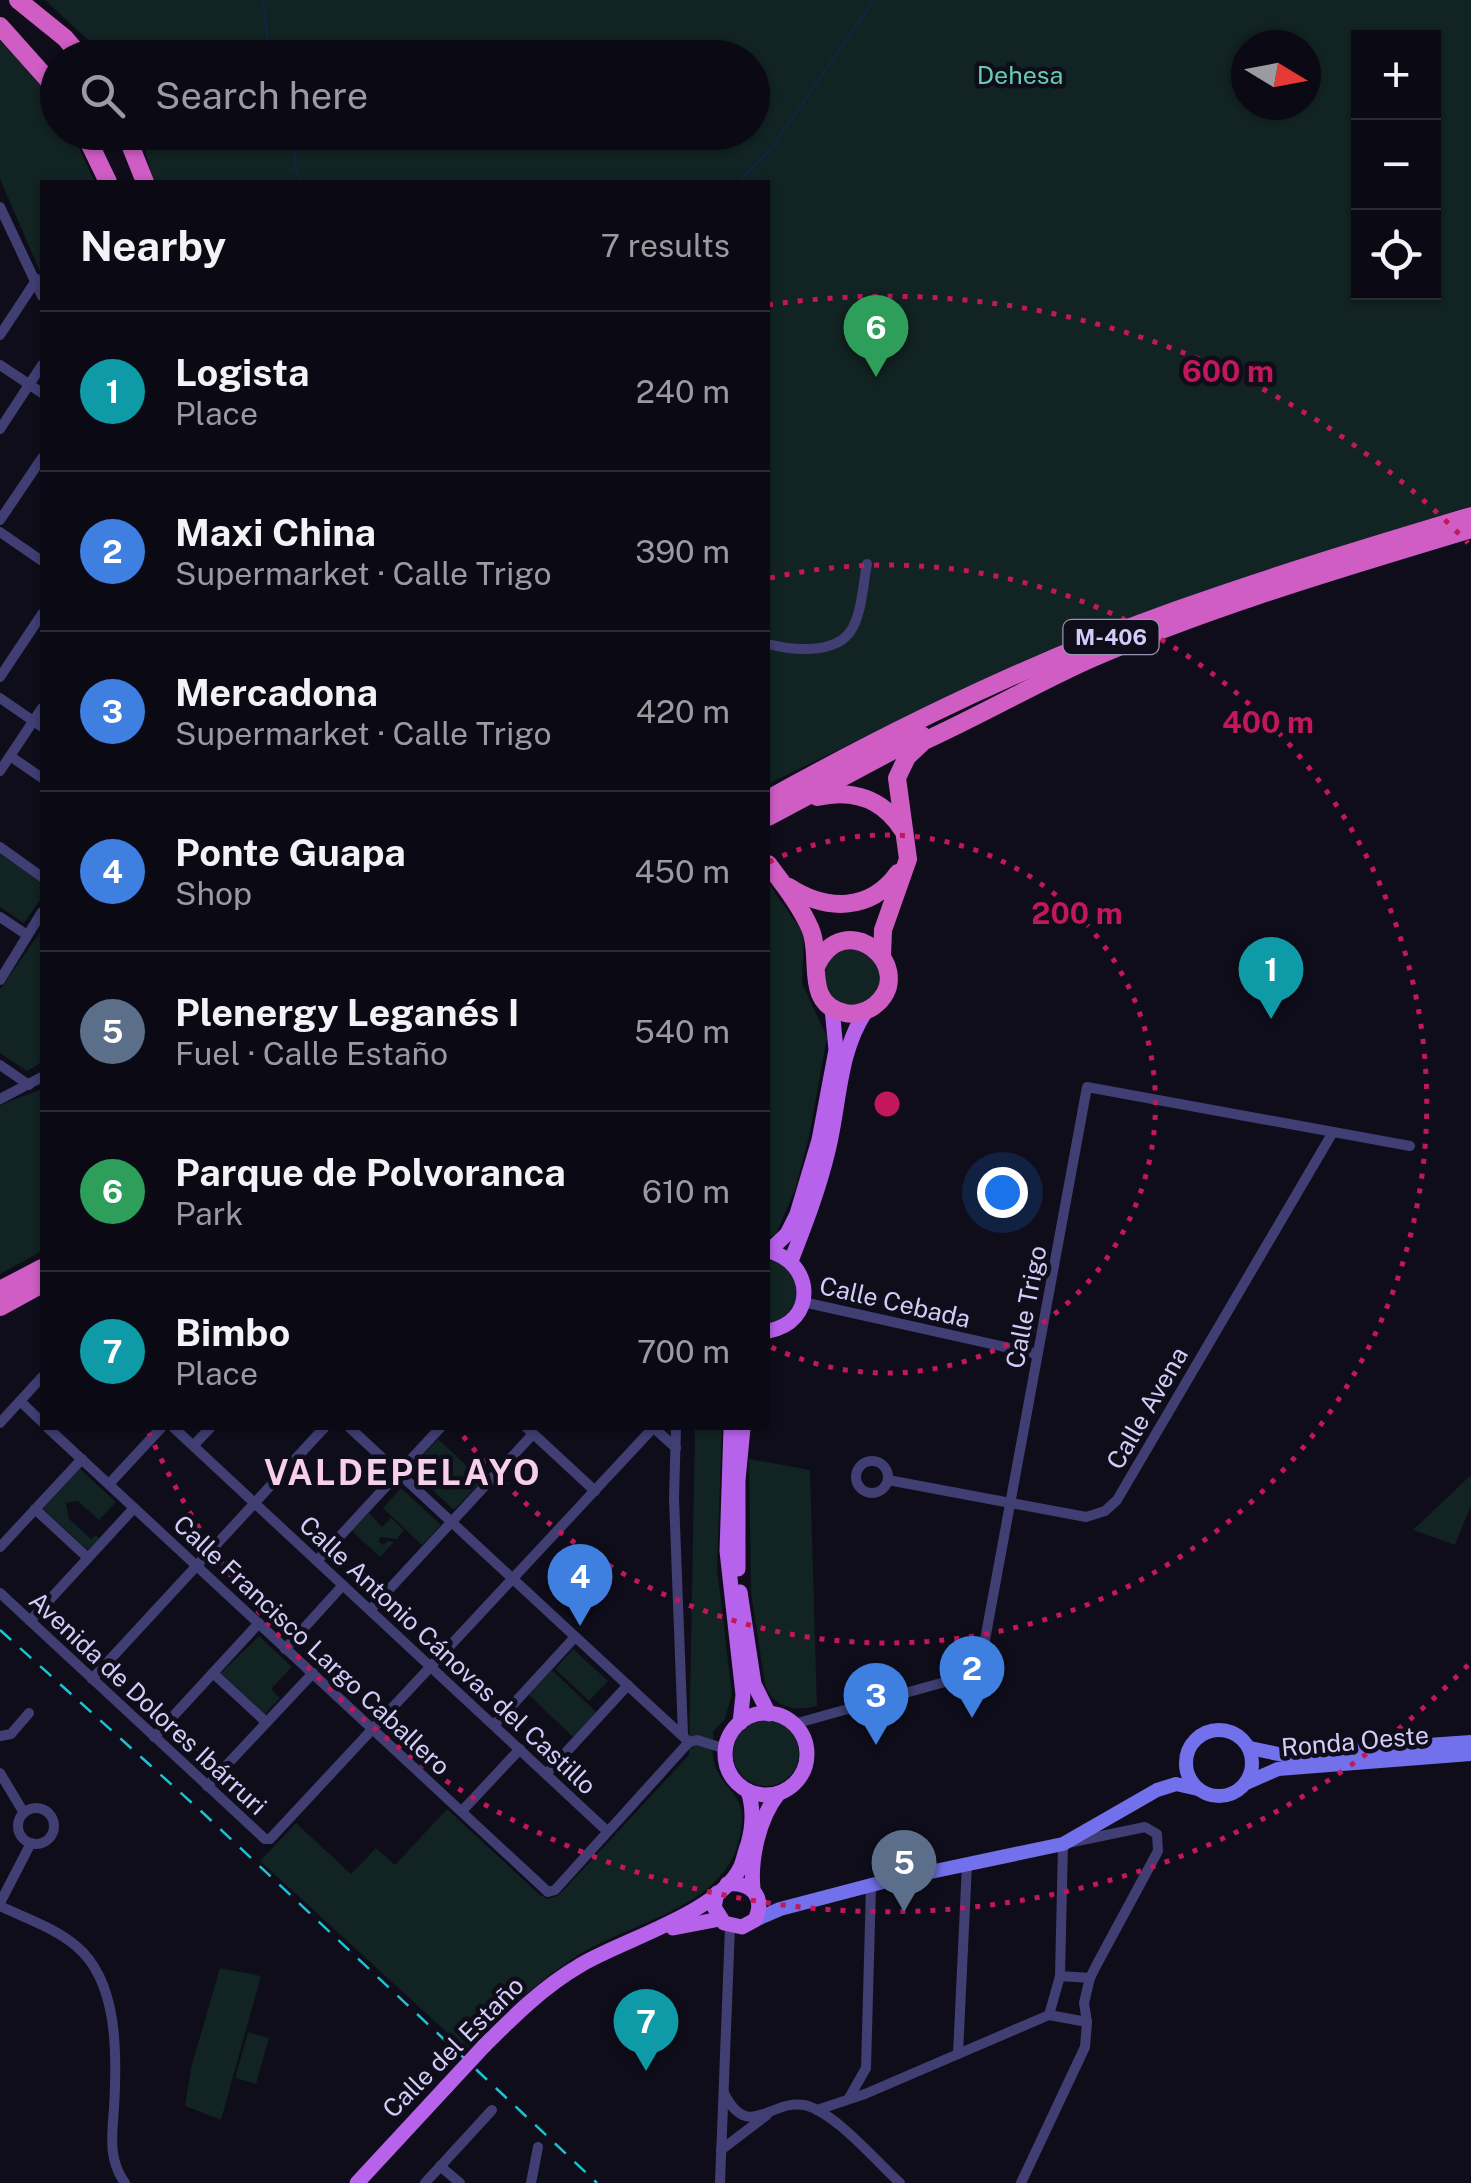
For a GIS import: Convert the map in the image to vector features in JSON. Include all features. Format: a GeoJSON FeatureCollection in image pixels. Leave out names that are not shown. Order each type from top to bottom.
{"type":"FeatureCollection","features":[{"type":"Feature","properties":{"kind":"highway"},"geometry":{"type":"LineString","coordinates":[[18,0],[65,38]]}},
{"type":"Feature","properties":{"kind":"highway"},"geometry":{"type":"LineString","coordinates":[[31,0],[47,13],[65,38]]}},
{"type":"Feature","properties":{"kind":"highway"},"geometry":{"type":"LineString","coordinates":[[0,26],[40,71]]}},
{"type":"Feature","properties":{"kind":"highway"},"geometry":{"type":"LineString","coordinates":[[93,150],[107,180]]}},
{"type":"Feature","properties":{"kind":"highway"},"geometry":{"type":"LineString","coordinates":[[132,150],[144,180]]}},
{"type":"Feature","properties":{"kind":"highway","name":"M-406"},"geometry":{"type":"LineString","coordinates":[[770,794],[941,710],[1171,612],[1329,558],[1471,516]]}},
{"type":"Feature","properties":{"kind":"highway","name":"M-406"},"geometry":{"type":"LineString","coordinates":[[770,819],[947,722],[1079,665],[1174,626],[1316,577],[1471,530]]}},
{"type":"Feature","properties":{"kind":"highway","name":"M-406"},"geometry":{"type":"LineString","coordinates":[[882,956],[883,930],[908,859],[898,789],[900,767],[906,758],[924,742],[1079,665]]}},
{"type":"Feature","properties":{"kind":"highway","name":"M-406"},"geometry":{"type":"LineString","coordinates":[[770,819],[818,796],[855,795],[882,805],[907,837]]}},
{"type":"Feature","properties":{"kind":"highway"},"geometry":{"type":"LineString","coordinates":[[774,872],[805,897],[843,906],[880,892],[908,859]]}},
{"type":"Feature","properties":{"kind":"highway"},"geometry":{"type":"LineString","coordinates":[[774,872],[814,938],[817,991],[832,1008],[843,1013],[866,1011],[875,1005],[887,987],[882,956],[874,948],[829,934],[798,906]]}},
{"type":"Feature","properties":{"kind":"highway","name":"M-406"},"geometry":{"type":"LineString","coordinates":[[849,941],[891,901]]}},
{"type":"Feature","properties":{"kind":"highway"},"geometry":{"type":"LineString","coordinates":[[816,967],[827,950],[849,941]]}},
{"type":"Feature","properties":{"kind":"highway"},"geometry":{"type":"LineString","coordinates":[[0,1290],[40,1269]]}},
{"type":"Feature","properties":{"kind":"highway"},"geometry":{"type":"LineString","coordinates":[[0,1306],[40,1285]]}},
{"type":"Feature","properties":{"kind":"main road"},"geometry":{"type":"LineString","coordinates":[[770,1248],[787,1234],[797,1214],[819,1140],[836,1050],[832,1008]]}},
{"type":"Feature","properties":{"kind":"main road"},"geometry":{"type":"LineString","coordinates":[[792,1261],[828,1149],[846,1051],[852,1032],[866,1011]]}},
{"type":"Feature","properties":{"kind":"main road"},"geometry":{"type":"LineString","coordinates":[[770,1251],[792,1261],[803,1280],[803,1302],[792,1320],[770,1333]]}},
{"type":"Feature","properties":{"kind":"main road"},"geometry":{"type":"LineString","coordinates":[[731,1430],[727,1551],[743,1695],[740,1723]]}},
{"type":"Feature","properties":{"kind":"main road"},"geometry":{"type":"LineString","coordinates":[[743,1430],[737,1513],[740,1584],[754,1684],[768,1714]]}},
{"type":"Feature","properties":{"kind":"main road"},"geometry":{"type":"LineString","coordinates":[[754,1920],[756,1894],[752,1869],[765,1815],[778,1794],[797,1782],[807,1759],[806,1746],[794,1724],[768,1714],[749,1718],[740,1723],[728,1740],[728,1768],[748,1791],[778,1794]]}},
{"type":"Feature","properties":{"kind":"main road"},"geometry":{"type":"LineString","coordinates":[[748,1791],[753,1814],[741,1868],[722,1889],[714,1908],[725,1923],[742,1927],[780,1909],[871,1885],[1062,1844],[1157,1790],[1176,1784],[1218,1797],[1229,1796],[1246,1783],[1253,1766],[1250,1748],[1225,1730],[1205,1733],[1157,1790]]}},
{"type":"Feature","properties":{"kind":"main road","name":"Ronda Oeste"},"geometry":{"type":"LineString","coordinates":[[1250,1748],[1283,1756],[1471,1742]]}},
{"type":"Feature","properties":{"kind":"main road"},"geometry":{"type":"LineString","coordinates":[[1190,1748],[1186,1770],[1198,1789]]}},
{"type":"Feature","properties":{"kind":"main road","name":"Ronda Oeste"},"geometry":{"type":"LineString","coordinates":[[1246,1783],[1278,1769],[1471,1754]]}},
{"type":"Feature","properties":{"kind":"main road"},"geometry":{"type":"LineString","coordinates":[[722,1889],[741,1884],[780,1909]]}},
{"type":"Feature","properties":{"kind":"main road","name":"Calle del Estaño"},"geometry":{"type":"LineString","coordinates":[[357,2183],[484,2046],[551,1985],[577,1967],[650,1934],[722,1889]]}},
{"type":"Feature","properties":{"kind":"main road","name":"Calle del Estaño"},"geometry":{"type":"LineString","coordinates":[[650,1934],[725,1923]]}},
{"type":"Feature","properties":{"kind":"street"},"geometry":{"type":"LineString","coordinates":[[0,207],[40,289]]}},
{"type":"Feature","properties":{"kind":"street"},"geometry":{"type":"LineString","coordinates":[[0,335],[37,279]]}},
{"type":"Feature","properties":{"kind":"street"},"geometry":{"type":"LineString","coordinates":[[0,365],[40,393]]}},
{"type":"Feature","properties":{"kind":"street"},"geometry":{"type":"LineString","coordinates":[[0,428],[40,368]]}},
{"type":"Feature","properties":{"kind":"street"},"geometry":{"type":"LineString","coordinates":[[0,520],[40,461]]}},
{"type":"Feature","properties":{"kind":"street"},"geometry":{"type":"LineString","coordinates":[[0,532],[40,559]]}},
{"type":"Feature","properties":{"kind":"street"},"geometry":{"type":"LineString","coordinates":[[770,644],[804,649],[840,640],[849,633],[856,620],[867,564]]}},
{"type":"Feature","properties":{"kind":"street"},"geometry":{"type":"LineString","coordinates":[[0,677],[40,617]]}},
{"type":"Feature","properties":{"kind":"street"},"geometry":{"type":"LineString","coordinates":[[0,698],[38,724],[0,772]]}},
{"type":"Feature","properties":{"kind":"street"},"geometry":{"type":"LineString","coordinates":[[10,756],[40,777]]}},
{"type":"Feature","properties":{"kind":"street"},"geometry":{"type":"LineString","coordinates":[[0,847],[40,877]]}},
{"type":"Feature","properties":{"kind":"street"},"geometry":{"type":"LineString","coordinates":[[0,980],[40,915]]}},
{"type":"Feature","properties":{"kind":"street"},"geometry":{"type":"LineString","coordinates":[[0,917],[27,935]]}},
{"type":"Feature","properties":{"kind":"street"},"geometry":{"type":"LineString","coordinates":[[0,1066],[29,1085]]}},
{"type":"Feature","properties":{"kind":"street"},"geometry":{"type":"LineString","coordinates":[[0,1099],[40,1078]]}},
{"type":"Feature","properties":{"kind":"street","name":"Calle Trigo"},"geometry":{"type":"LineString","coordinates":[[794,1724],[959,1678],[975,1667],[982,1656],[1087,1087],[1410,1146]]}},
{"type":"Feature","properties":{"kind":"street","name":"Calle Avena"},"geometry":{"type":"LineString","coordinates":[[888,1480],[1086,1517],[1106,1511],[1117,1500],[1333,1132]]}},
{"type":"Feature","properties":{"kind":"street","name":"Calle Cebada"},"geometry":{"type":"LineString","coordinates":[[803,1302],[1037,1354]]}},
{"type":"Feature","properties":{"kind":"street"},"geometry":{"type":"LineString","coordinates":[[0,1422],[40,1379]]}},
{"type":"Feature","properties":{"kind":"street"},"geometry":{"type":"LineString","coordinates":[[20,1401],[40,1420]]}},
{"type":"Feature","properties":{"kind":"street","name":"Calle Francisco Largo Caballero"},"geometry":{"type":"LineString","coordinates":[[50,1430],[548,1892],[555,1890],[608,1831]]}},
{"type":"Feature","properties":{"kind":"street"},"geometry":{"type":"LineString","coordinates":[[109,1484],[159,1430]]}},
{"type":"Feature","properties":{"kind":"street","name":"Calle Antonio Cánovas del Castillo"},"geometry":{"type":"LineString","coordinates":[[176,1430],[608,1831]]}},
{"type":"Feature","properties":{"kind":"street"},"geometry":{"type":"LineString","coordinates":[[194,1445],[208,1430]]}},
{"type":"Feature","properties":{"kind":"street"},"geometry":{"type":"LineString","coordinates":[[92,1679],[322,1430]]}},
{"type":"Feature","properties":{"kind":"street"},"geometry":{"type":"LineString","coordinates":[[352,1430],[686,1739],[726,1749]]}},
{"type":"Feature","properties":{"kind":"street"},"geometry":{"type":"LineString","coordinates":[[317,1560],[438,1430]]}},
{"type":"Feature","properties":{"kind":"street"},"geometry":{"type":"LineString","coordinates":[[374,1730],[652,1430]]}},
{"type":"Feature","properties":{"kind":"street"},"geometry":{"type":"LineString","coordinates":[[656,1430],[676,1448]]}},
{"type":"Feature","properties":{"kind":"street"},"geometry":{"type":"LineString","coordinates":[[608,1831],[686,1739],[674,1498],[676,1430]]}},
{"type":"Feature","properties":{"kind":"street"},"geometry":{"type":"LineString","coordinates":[[370,1610],[530,1431],[594,1491]]}},
{"type":"Feature","properties":{"kind":"street"},"geometry":{"type":"LineString","coordinates":[[0,1547],[82,1459]]}},
{"type":"Feature","properties":{"kind":"street"},"geometry":{"type":"LineString","coordinates":[[30,1621],[134,1508]]}},
{"type":"Feature","properties":{"kind":"street"},"geometry":{"type":"LineString","coordinates":[[35,1509],[88,1558]]}},
{"type":"Feature","properties":{"kind":"street"},"geometry":{"type":"LineString","coordinates":[[286,1649],[343,1585]]}},
{"type":"Feature","properties":{"kind":"street","name":"Avenida de Dolores Ibárruri"},"geometry":{"type":"LineString","coordinates":[[0,1593],[270,1840],[374,1730]]}},
{"type":"Feature","properties":{"kind":"street"},"geometry":{"type":"LineString","coordinates":[[154,1736],[258,1624]]}},
{"type":"Feature","properties":{"kind":"street"},"geometry":{"type":"LineString","coordinates":[[494,1725],[575,1637]]}},
{"type":"Feature","properties":{"kind":"street"},"geometry":{"type":"LineString","coordinates":[[213,1673],[266,1722]]}},
{"type":"Feature","properties":{"kind":"street"},"geometry":{"type":"LineString","coordinates":[[207,1786],[313,1673]]}},
{"type":"Feature","properties":{"kind":"street"},"geometry":{"type":"LineString","coordinates":[[546,1774],[628,1685]]}},
{"type":"Feature","properties":{"kind":"street"},"geometry":{"type":"LineString","coordinates":[[0,1736],[10,1734],[29,1713]]}},
{"type":"Feature","properties":{"kind":"street"},"geometry":{"type":"LineString","coordinates":[[462,1811],[520,1749]]}},
{"type":"Feature","properties":{"kind":"street"},"geometry":{"type":"LineString","coordinates":[[0,1773],[24,1814]]}},
{"type":"Feature","properties":{"kind":"street"},"geometry":{"type":"LineString","coordinates":[[31,1843],[19,1830],[24,1814],[30,1809],[43,1810],[53,1820],[49,1838],[31,1843],[0,1904],[76,1945],[101,1976],[110,2000],[112,2146],[118,2174],[125,2183]]}},
{"type":"Feature","properties":{"kind":"street"},"geometry":{"type":"LineString","coordinates":[[1021,2183],[1085,2046],[1084,2003],[1090,1978],[1158,1852],[1157,1834],[1145,1826],[1062,1844],[1060,1976],[1049,2015]]}},
{"type":"Feature","properties":{"kind":"street"},"geometry":{"type":"LineString","coordinates":[[958,2054],[967,1864]]}},
{"type":"Feature","properties":{"kind":"street"},"geometry":{"type":"LineString","coordinates":[[848,2099],[866,2068],[871,1885]]}},
{"type":"Feature","properties":{"kind":"street"},"geometry":{"type":"LineString","coordinates":[[720,2183],[725,1923]]}},
{"type":"Feature","properties":{"kind":"street"},"geometry":{"type":"LineString","coordinates":[[1060,1976],[1090,1978]]}},
{"type":"Feature","properties":{"kind":"street"},"geometry":{"type":"LineString","coordinates":[[817,2110],[1049,2015],[1087,2022]]}},
{"type":"Feature","properties":{"kind":"street"},"geometry":{"type":"LineString","coordinates":[[866,2068],[882,2082],[895,2081]]}},
{"type":"Feature","properties":{"kind":"street"},"geometry":{"type":"LineString","coordinates":[[724,2092],[738,2112],[751,2117],[792,2105],[817,2110],[900,2183]]}},
{"type":"Feature","properties":{"kind":"street"},"geometry":{"type":"LineString","coordinates":[[425,2183],[492,2110]]}},
{"type":"Feature","properties":{"kind":"street"},"geometry":{"type":"LineString","coordinates":[[721,2150],[768,2114]]}},
{"type":"Feature","properties":{"kind":"street"},"geometry":{"type":"LineString","coordinates":[[531,2183],[538,2148]]}},
{"type":"Feature","properties":{"kind":"street"},"geometry":{"type":"LineString","coordinates":[[440,2166],[460,2183]]}},
{"type":"Feature","properties":{"kind":"green space","name":"Dehesa"},"geometry":{"type":"Polygon","coordinates":[[[45,0],[1471,0],[1471,506],[1355,543],[997,673],[770,783],[770,180],[153,180],[145,150],[770,150],[770,40],[88,40],[45,0]]]}},
{"type":"Feature","properties":{"kind":"green space"},"geometry":{"type":"Polygon","coordinates":[[[0,40],[40,82],[40,150],[80,150],[94,180],[40,180],[40,271],[0,179],[0,40]]]}},
{"type":"Feature","properties":{"kind":"green space"},"geometry":{"type":"Polygon","coordinates":[[[0,854],[40,881],[40,900],[24,923],[0,907],[0,854]]]}},
{"type":"Feature","properties":{"kind":"green space"},"geometry":{"type":"Polygon","coordinates":[[[770,886],[804,934],[802,983],[827,1037],[809,1137],[795,1190],[776,1234],[770,1236],[770,886]]]}},
{"type":"Feature","properties":{"kind":"green space"},"geometry":{"type":"Polygon","coordinates":[[[40,932],[40,1063],[27,1071],[0,1053],[0,989],[40,932]]]}},
{"type":"Feature","properties":{"kind":"green space"},"geometry":{"type":"Polygon","coordinates":[[[852,948],[872,957],[881,977],[872,997],[852,1006],[832,997],[823,977],[832,957],[852,948]]]}},
{"type":"Feature","properties":{"kind":"green space"},"geometry":{"type":"Polygon","coordinates":[[[40,1090],[40,1252],[0,1274],[0,1105],[40,1090]]]}},
{"type":"Feature","properties":{"kind":"green space"},"geometry":{"type":"Polygon","coordinates":[[[770,1261],[791,1271],[798,1290],[796,1301],[781,1319],[770,1324],[770,1261]]]}},
{"type":"Feature","properties":{"kind":"green space"},"geometry":{"type":"Polygon","coordinates":[[[695,1430],[722,1430],[717,1568],[732,1694],[725,1719],[713,1732],[713,1755],[716,1769],[735,1795],[742,1816],[737,1847],[725,1871],[705,1890],[682,1906],[601,1943],[562,1966],[466,2050],[260,1861],[296,1823],[351,1874],[376,1848],[395,1865],[447,1809],[548,1899],[559,1895],[689,1755],[695,1430]]]}},
{"type":"Feature","properties":{"kind":"green space"},"geometry":{"type":"Polygon","coordinates":[[[438,1439],[482,1480],[454,1510],[410,1469],[438,1439]]]}},
{"type":"Feature","properties":{"kind":"green space"},"geometry":{"type":"Polygon","coordinates":[[[749,1459],[810,1470],[817,1706],[786,1706],[774,1699],[765,1685],[751,1592],[749,1459]]]}},
{"type":"Feature","properties":{"kind":"green space"},"geometry":{"type":"Polygon","coordinates":[[[80,1469],[116,1502],[99,1520],[78,1501],[66,1503],[69,1519],[91,1539],[95,1535],[99,1538],[88,1550],[43,1509],[80,1469]]]}},
{"type":"Feature","properties":{"kind":"green space"},"geometry":{"type":"Polygon","coordinates":[[[1471,1475],[1471,1505],[1455,1545],[1413,1530],[1471,1475]]]}},
{"type":"Feature","properties":{"kind":"green space"},"geometry":{"type":"Polygon","coordinates":[[[401,1488],[441,1525],[422,1545],[383,1508],[401,1488]]]}},
{"type":"Feature","properties":{"kind":"green space"},"geometry":{"type":"Polygon","coordinates":[[[369,1513],[382,1527],[391,1518],[404,1530],[397,1539],[380,1537],[383,1545],[394,1542],[380,1557],[352,1531],[369,1513]]]}},
{"type":"Feature","properties":{"kind":"green space"},"geometry":{"type":"Polygon","coordinates":[[[259,1636],[292,1667],[271,1689],[280,1698],[265,1714],[221,1673],[259,1636]]]}},
{"type":"Feature","properties":{"kind":"green space"},"geometry":{"type":"Polygon","coordinates":[[[573,1649],[608,1681],[589,1701],[555,1669],[573,1649]]]}},
{"type":"Feature","properties":{"kind":"green space"},"geometry":{"type":"Polygon","coordinates":[[[552,1670],[596,1712],[573,1737],[529,1695],[552,1670]]]}},
{"type":"Feature","properties":{"kind":"green space"},"geometry":{"type":"Polygon","coordinates":[[[766,1720],[789,1730],[799,1753],[789,1776],[766,1786],[743,1776],[733,1753],[743,1730],[766,1720]]]}},
{"type":"Feature","properties":{"kind":"green space"},"geometry":{"type":"Polygon","coordinates":[[[220,1968],[261,1976],[221,2120],[185,2106],[191,2068],[220,1968]]]}},
{"type":"Feature","properties":{"kind":"green space"},"geometry":{"type":"Polygon","coordinates":[[[248,2032],[269,2038],[256,2084],[235,2078],[248,2032]]]}},
{"type":"Feature","properties":{"kind":"waterway"},"geometry":{"type":"LineString","coordinates":[[263,0],[268,40]]}},
{"type":"Feature","properties":{"kind":"waterway"},"geometry":{"type":"LineString","coordinates":[[770,149],[874,0]]}},
{"type":"Feature","properties":{"kind":"waterway"},"geometry":{"type":"LineString","coordinates":[[294,150],[300,180]]}},
{"type":"Feature","properties":{"kind":"waterway"},"geometry":{"type":"LineString","coordinates":[[741,180],[769,150]]}},
{"type":"Feature","properties":{"kind":"railway"},"geometry":{"type":"LineString","coordinates":[[0,1630],[202,1812],[597,2183]]}},
{"type":"Feature","properties":{"kind":"place","name":"Parque de Polvoranca"},"geometry":{"type":"Point","coordinates":[876,377]}},
{"type":"Feature","properties":{"kind":"place","name":"Logista"},"geometry":{"type":"Point","coordinates":[1271,1019]}},
{"type":"Feature","properties":{"kind":"place","name":"Ponte Guapa"},"geometry":{"type":"Point","coordinates":[580,1626]}},
{"type":"Feature","properties":{"kind":"place","name":"Maxi China"},"geometry":{"type":"Point","coordinates":[972,1718]}},
{"type":"Feature","properties":{"kind":"place","name":"Mercadona"},"geometry":{"type":"Point","coordinates":[876,1745]}},
{"type":"Feature","properties":{"kind":"place","name":"Plenergy Leganés I"},"geometry":{"type":"Point","coordinates":[904,1912]}},
{"type":"Feature","properties":{"kind":"place","name":"Bimbo"},"geometry":{"type":"Point","coordinates":[646,2071]}},
{"type":"Feature","properties":{"kind":"district","name":"VALDEPELAYO"},"geometry":{"type":"Point","coordinates":[403,1472]}}]}
